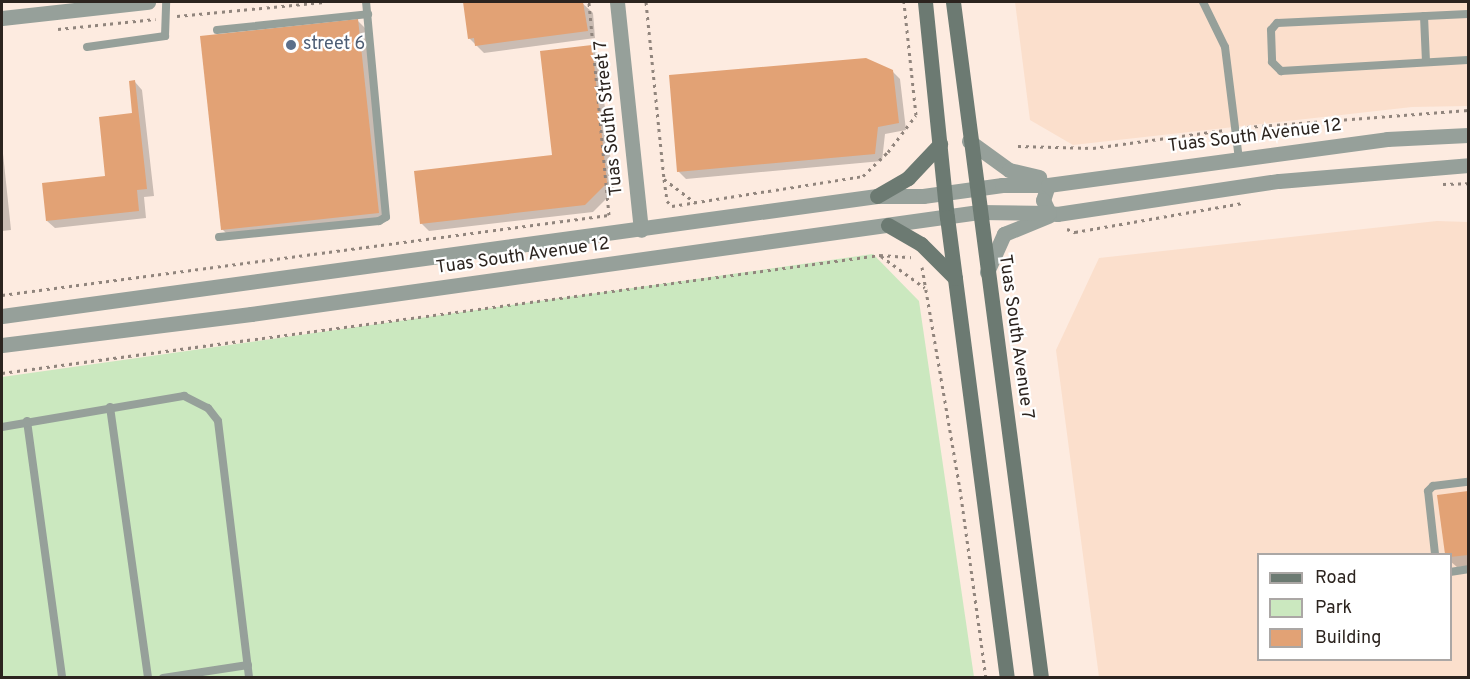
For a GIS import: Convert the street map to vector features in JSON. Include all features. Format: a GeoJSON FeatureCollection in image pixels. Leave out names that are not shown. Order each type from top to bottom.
{"type":"FeatureCollection","features":[{"type":"Feature","properties":{"kind":"street"},"geometry":{"type":"LineString","coordinates":[[2,18],[148,2]]}},
{"type":"Feature","properties":{"kind":"street","name":"Tuas South Street 7"},"geometry":{"type":"LineString","coordinates":[[617,2],[641,230]]}},
{"type":"Feature","properties":{"kind":"street"},"geometry":{"type":"LineString","coordinates":[[925,2],[947,217],[1007,678]]}},
{"type":"Feature","properties":{"kind":"street","name":"Tuas South Avenue 7"},"geometry":{"type":"LineString","coordinates":[[953,2],[975,189],[1041,678]]}},
{"type":"Feature","properties":{"kind":"street","name":"Tuas South Avenue 12"},"geometry":{"type":"LineString","coordinates":[[2,316],[877,196],[945,194],[975,189],[1048,185],[1072,179],[1388,139],[1468,135]]}},
{"type":"Feature","properties":{"kind":"street"},"geometry":{"type":"LineString","coordinates":[[969,141],[1020,176],[1072,179]]}},
{"type":"Feature","properties":{"kind":"street"},"geometry":{"type":"LineString","coordinates":[[877,196],[908,178],[940,144]]}},
{"type":"Feature","properties":{"kind":"street","name":"Tuas South Avenue 12"},"geometry":{"type":"LineString","coordinates":[[2,345],[251,314],[979,212],[1056,217],[1280,181],[1468,165]]}},
{"type":"Feature","properties":{"kind":"street"},"geometry":{"type":"LineString","coordinates":[[987,272],[1004,234],[1021,224],[1056,217],[1043,200],[1048,185]]}},
{"type":"Feature","properties":{"kind":"street"},"geometry":{"type":"LineString","coordinates":[[888,225],[921,244],[955,278]]}},
{"type":"Feature","properties":{"kind":"lane"},"geometry":{"type":"LineString","coordinates":[[87,48],[165,36],[166,2]]}},
{"type":"Feature","properties":{"kind":"lane"},"geometry":{"type":"LineString","coordinates":[[219,237],[379,220],[386,216],[366,2]]}},
{"type":"Feature","properties":{"kind":"lane"},"geometry":{"type":"LineString","coordinates":[[1203,2],[1225,47],[1239,159]]}},
{"type":"Feature","properties":{"kind":"lane"},"geometry":{"type":"LineString","coordinates":[[217,30],[368,14]]}},
{"type":"Feature","properties":{"kind":"lane"},"geometry":{"type":"LineString","coordinates":[[1468,14],[1277,23],[1271,30],[1272,62],[1281,71],[1468,60]]}},
{"type":"Feature","properties":{"kind":"lane"},"geometry":{"type":"LineString","coordinates":[[1424,16],[1426,62]]}},
{"type":"Feature","properties":{"kind":"lane"},"geometry":{"type":"LineString","coordinates":[[2,427],[184,396],[208,408],[218,421],[249,678]]}},
{"type":"Feature","properties":{"kind":"lane"},"geometry":{"type":"LineString","coordinates":[[110,407],[148,678]]}},
{"type":"Feature","properties":{"kind":"lane"},"geometry":{"type":"LineString","coordinates":[[27,421],[62,678]]}},
{"type":"Feature","properties":{"kind":"lane"},"geometry":{"type":"LineString","coordinates":[[1435,553],[1428,491],[1433,486],[1468,482]]}},
{"type":"Feature","properties":{"kind":"lane"},"geometry":{"type":"LineString","coordinates":[[1452,572],[1468,569]]}},
{"type":"Feature","properties":{"kind":"lane"},"geometry":{"type":"LineString","coordinates":[[163,678],[248,664]]}},
{"type":"Feature","properties":{"kind":"path"},"geometry":{"type":"LineString","coordinates":[[2,295],[609,215],[589,2]]}},
{"type":"Feature","properties":{"kind":"path"},"geometry":{"type":"LineString","coordinates":[[645,2],[664,179],[667,201],[672,206],[863,176],[888,152],[916,115],[904,2]]}},
{"type":"Feature","properties":{"kind":"path"},"geometry":{"type":"LineString","coordinates":[[664,179],[695,202]]}},
{"type":"Feature","properties":{"kind":"path"},"geometry":{"type":"LineString","coordinates":[[1435,184],[1468,183]]}},
{"type":"Feature","properties":{"kind":"path"},"geometry":{"type":"LineString","coordinates":[[1056,217],[1075,232],[1245,203]]}},
{"type":"Feature","properties":{"kind":"path"},"geometry":{"type":"LineString","coordinates":[[880,255],[926,288]]}},
{"type":"Feature","properties":{"kind":"path"},"geometry":{"type":"LineString","coordinates":[[2,373],[880,255],[910,257],[922,266],[926,288],[961,496],[986,678]]}},
{"type":"Feature","properties":{"kind":"shaded area"},"geometry":{"type":"Polygon","coordinates":[[[1015,2],[1468,2],[1468,106],[1412,107],[1073,145],[1030,120],[1015,2]]]}},
{"type":"Feature","properties":{"kind":"shaded area"},"geometry":{"type":"Polygon","coordinates":[[[1437,221],[1468,222],[1468,677],[1099,677],[1056,350],[1099,258],[1437,221]]]}},
{"type":"Feature","properties":{"kind":"green space"},"geometry":{"type":"Polygon","coordinates":[[[873,254],[919,301],[974,677],[2,677],[2,377],[873,254]]]}},
{"type":"Feature","properties":{"kind":"building"},"geometry":{"type":"Polygon","coordinates":[[[463,2],[583,2],[588,31],[475,46],[474,38],[468,39],[463,2]]]}},
{"type":"Feature","properties":{"kind":"building"},"geometry":{"type":"Polygon","coordinates":[[[358,19],[379,213],[221,230],[200,36],[358,19]]]}},
{"type":"Feature","properties":{"kind":"building"},"geometry":{"type":"Polygon","coordinates":[[[592,45],[607,183],[585,205],[420,224],[414,171],[552,155],[540,51],[592,45]]]}},
{"type":"Feature","properties":{"kind":"building"},"geometry":{"type":"Polygon","coordinates":[[[866,58],[893,70],[899,123],[878,127],[875,154],[677,172],[669,75],[866,58]]]}},
{"type":"Feature","properties":{"kind":"building"},"geometry":{"type":"Polygon","coordinates":[[[135,80],[147,189],[137,190],[139,211],[46,221],[42,183],[105,176],[99,117],[132,113],[129,81],[135,80]]]}},
{"type":"Feature","properties":{"kind":"building"},"geometry":{"type":"Polygon","coordinates":[[[1468,491],[1468,555],[1452,557],[1452,553],[1445,553],[1437,495],[1468,491]]]}},
{"type":"Feature","properties":{"kind":"place","name":"street 6"},"geometry":{"type":"Point","coordinates":[291,45]}}]}
